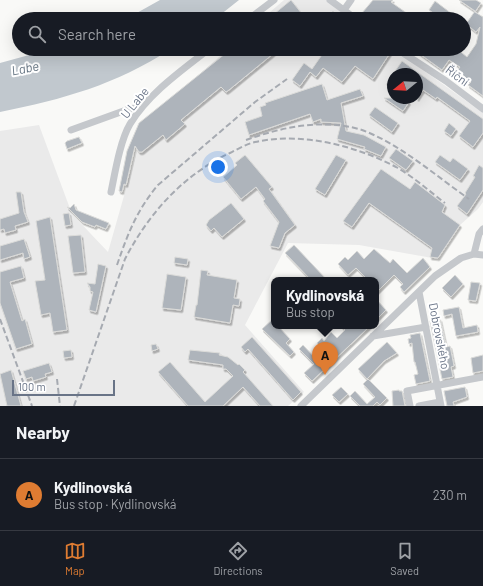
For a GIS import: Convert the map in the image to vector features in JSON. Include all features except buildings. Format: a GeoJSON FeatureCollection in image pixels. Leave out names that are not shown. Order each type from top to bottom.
{"type":"FeatureCollection","features":[{"type":"Feature","properties":{"kind":"street"},"geometry":{"type":"LineString","coordinates":[[258,12],[274,0]]}},
{"type":"Feature","properties":{"kind":"street"},"geometry":{"type":"LineString","coordinates":[[330,0],[347,12]]}},
{"type":"Feature","properties":{"kind":"street"},"geometry":{"type":"LineString","coordinates":[[344,10],[350,0]]}},
{"type":"Feature","properties":{"kind":"street","name":"U Labe"},"geometry":{"type":"LineString","coordinates":[[111,192],[116,166],[129,125],[147,100],[200,56]]}},
{"type":"Feature","properties":{"kind":"street","name":"Říční"},"geometry":{"type":"LineString","coordinates":[[408,56],[446,81],[483,109]]}},
{"type":"Feature","properties":{"kind":"street"},"geometry":{"type":"LineString","coordinates":[[71,130],[129,109],[142,107]]}},
{"type":"Feature","properties":{"kind":"street"},"geometry":{"type":"LineString","coordinates":[[474,254],[479,234],[483,229]]}},
{"type":"Feature","properties":{"kind":"street"},"geometry":{"type":"LineString","coordinates":[[301,406],[419,292],[452,263],[461,258],[474,254],[483,254]]}},
{"type":"Feature","properties":{"kind":"street","name":"Dobrovského"},"geometry":{"type":"LineString","coordinates":[[419,292],[441,404],[419,406]]}},
{"type":"Feature","properties":{"kind":"street"},"geometry":{"type":"LineString","coordinates":[[374,336],[426,327]]}},
{"type":"Feature","properties":{"kind":"street"},"geometry":{"type":"LineString","coordinates":[[437,385],[483,377]]}},
{"type":"Feature","properties":{"kind":"street","name":"Dobrovského"},"geometry":{"type":"LineString","coordinates":[[410,406],[407,391],[437,385]]}},
{"type":"Feature","properties":{"kind":"shaded area"},"geometry":{"type":"Polygon","coordinates":[[[284,0],[326,0],[343,12],[270,12],[284,0]]]}},
{"type":"Feature","properties":{"kind":"shaded area"},"geometry":{"type":"Polygon","coordinates":[[[220,56],[404,56],[420,68],[387,68],[387,104],[423,104],[423,70],[483,113],[483,202],[478,209],[460,225],[438,259],[359,245],[288,243],[245,325],[304,392],[288,406],[0,406],[0,131],[39,125],[72,214],[108,252],[145,122],[220,56]]]}},
{"type":"Feature","properties":{"kind":"water"},"geometry":{"type":"Polygon","coordinates":[[[160,0],[239,0],[224,12],[139,12],[160,0]]]}},
{"type":"Feature","properties":{"kind":"water","name":"Labe"},"geometry":{"type":"Polygon","coordinates":[[[26,56],[160,56],[130,72],[88,89],[46,102],[0,112],[0,63],[26,56]]]}},
{"type":"Feature","properties":{"kind":"railway"},"geometry":{"type":"LineString","coordinates":[[117,265],[134,222],[144,204],[158,185],[255,102],[287,79]]}},
{"type":"Feature","properties":{"kind":"railway"},"geometry":{"type":"LineString","coordinates":[[246,140],[274,131],[303,126],[318,124],[348,126],[362,130],[390,143],[469,199]]}},
{"type":"Feature","properties":{"kind":"railway"},"geometry":{"type":"LineString","coordinates":[[74,406],[125,259],[134,242],[156,211],[169,197],[197,172],[213,162],[248,144],[255,142],[273,139],[327,142],[363,152],[396,167],[445,203]]}},
{"type":"Feature","properties":{"kind":"railway"},"geometry":{"type":"LineString","coordinates":[[0,319],[32,406]]}},
{"type":"Feature","properties":{"kind":"railway"},"geometry":{"type":"LineString","coordinates":[[57,379],[60,406]]}},
{"type":"Feature","properties":{"kind":"place","name":"Kydlinovská"},"geometry":{"type":"Point","coordinates":[325,375]}}]}
